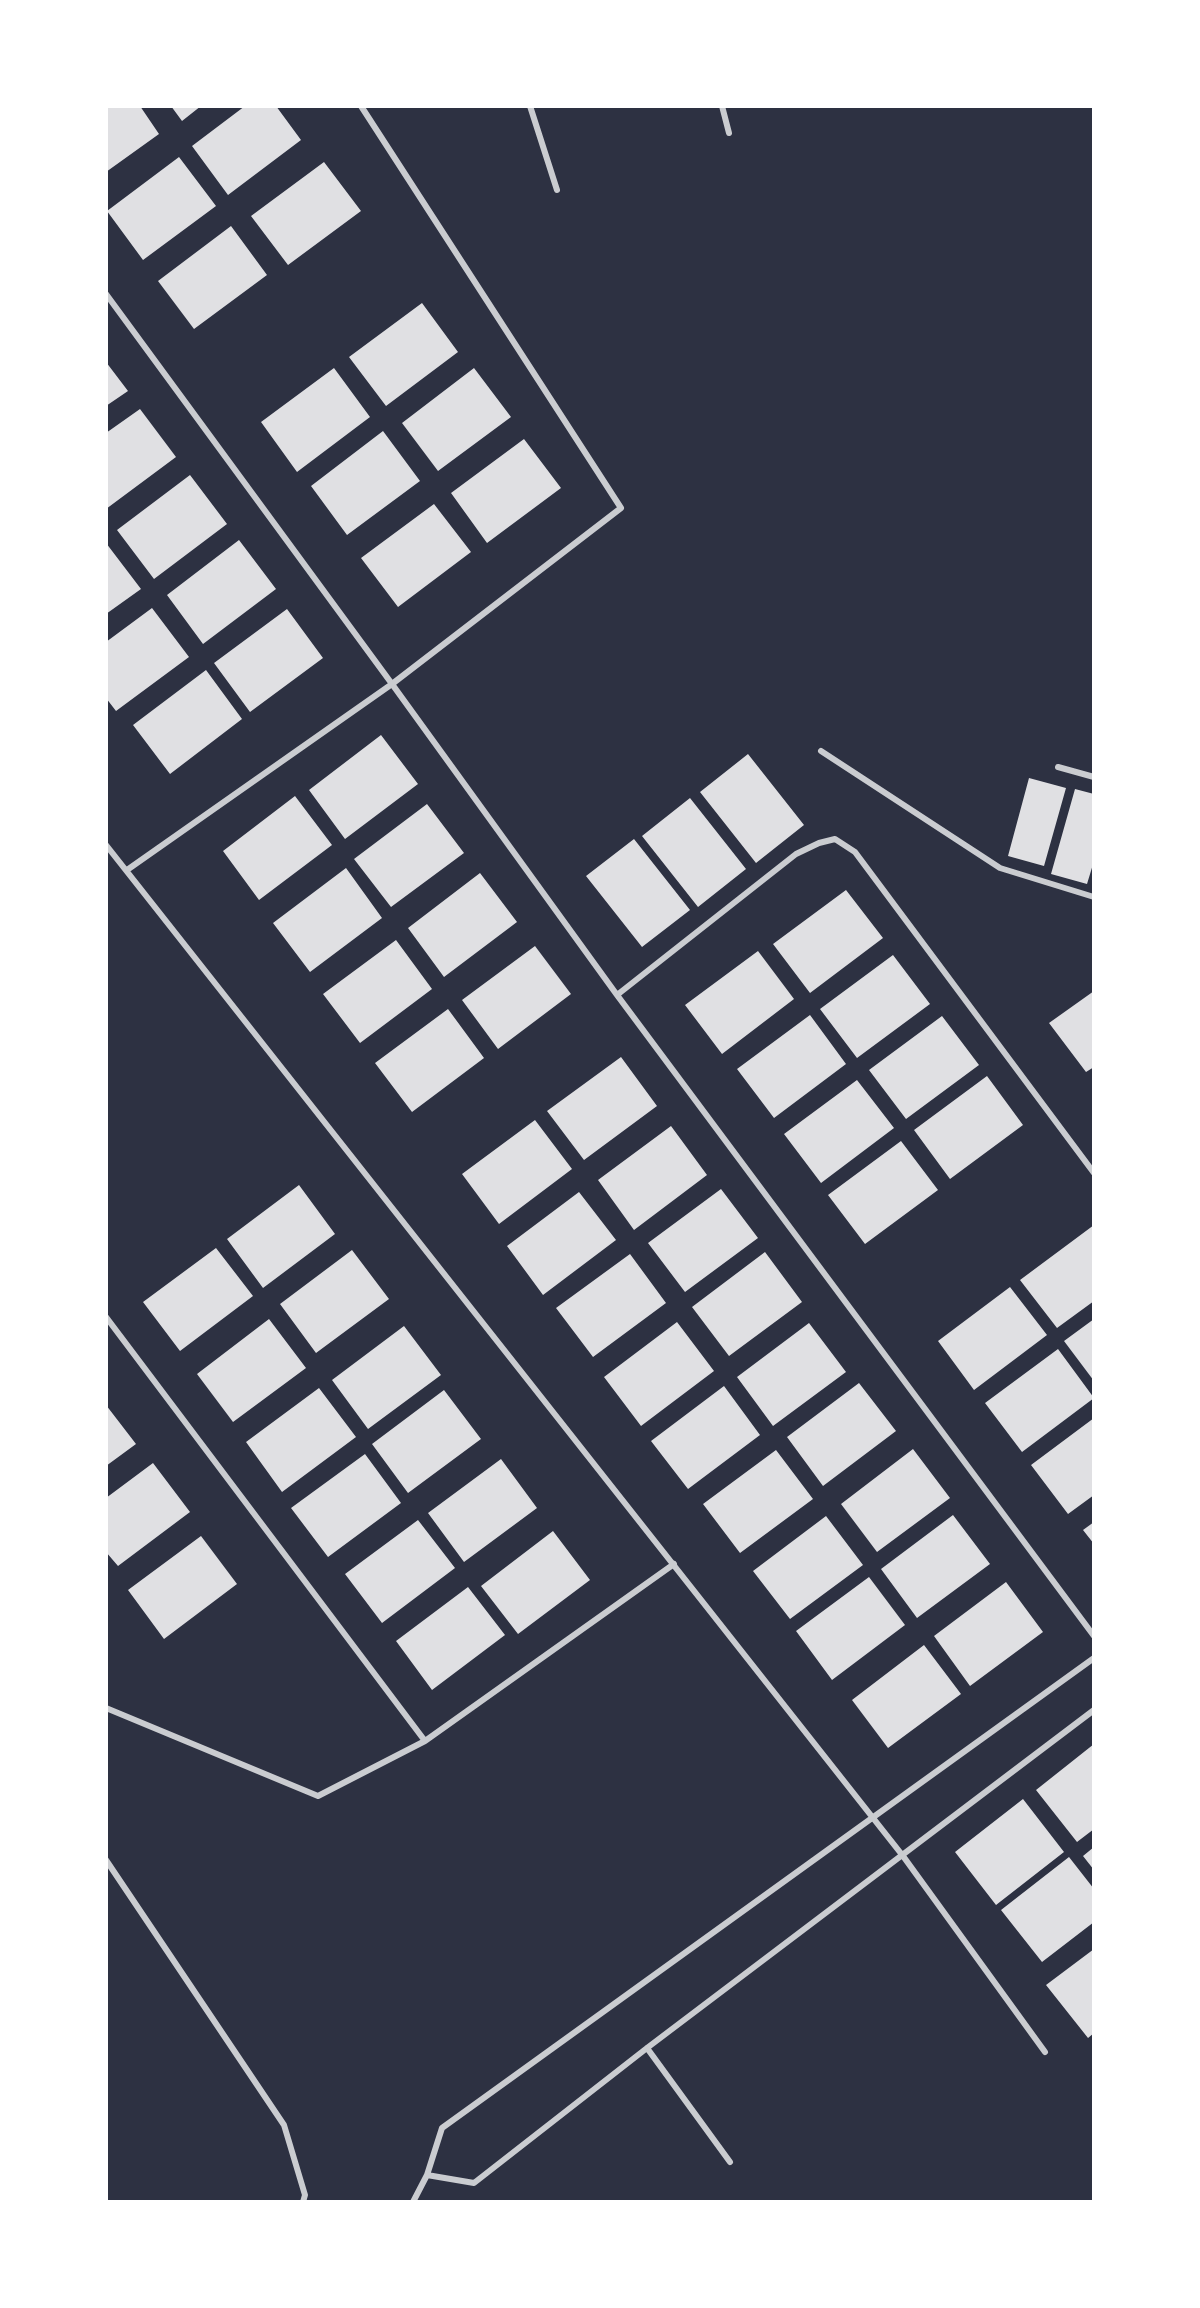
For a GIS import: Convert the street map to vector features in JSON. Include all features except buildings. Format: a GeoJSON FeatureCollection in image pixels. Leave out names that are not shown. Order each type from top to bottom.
{"type":"FeatureCollection","features":[{"type":"Feature","properties":{"kind":"street"},"geometry":{"type":"LineString","coordinates":[[127,870],[392,684],[621,508],[361,106]]}},
{"type":"Feature","properties":{"kind":"street"},"geometry":{"type":"LineString","coordinates":[[530,106],[557,190]]}},
{"type":"Feature","properties":{"kind":"street"},"geometry":{"type":"LineString","coordinates":[[722,106],[729,133]]}},
{"type":"Feature","properties":{"kind":"street"},"geometry":{"type":"LineString","coordinates":[[106,294],[617,995],[1094,1636]]}},
{"type":"Feature","properties":{"kind":"street"},"geometry":{"type":"LineString","coordinates":[[821,751],[1000,868],[1094,897]]}},
{"type":"Feature","properties":{"kind":"street"},"geometry":{"type":"LineString","coordinates":[[1058,767],[1094,777]]}},
{"type":"Feature","properties":{"kind":"street"},"geometry":{"type":"LineString","coordinates":[[617,995],[796,854],[819,843],[836,839],[855,852],[1094,1173]]}},
{"type":"Feature","properties":{"kind":"street"},"geometry":{"type":"LineString","coordinates":[[106,845],[873,1817],[1045,2052]]}},
{"type":"Feature","properties":{"kind":"street"},"geometry":{"type":"LineString","coordinates":[[106,1317],[425,1741]]}},
{"type":"Feature","properties":{"kind":"street"},"geometry":{"type":"LineString","coordinates":[[106,1708],[318,1796],[425,1741],[674,1564]]}},
{"type":"Feature","properties":{"kind":"street"},"geometry":{"type":"LineString","coordinates":[[413,2202],[427,2175],[442,2128],[1094,1658]]}},
{"type":"Feature","properties":{"kind":"street"},"geometry":{"type":"LineString","coordinates":[[427,2175],[474,2183],[647,2048],[1094,1710]]}},
{"type":"Feature","properties":{"kind":"street"},"geometry":{"type":"LineString","coordinates":[[106,1860],[284,2125],[304,2195],[303,2202]]}},
{"type":"Feature","properties":{"kind":"street"},"geometry":{"type":"LineString","coordinates":[[647,2048],[730,2163]]}}]}
